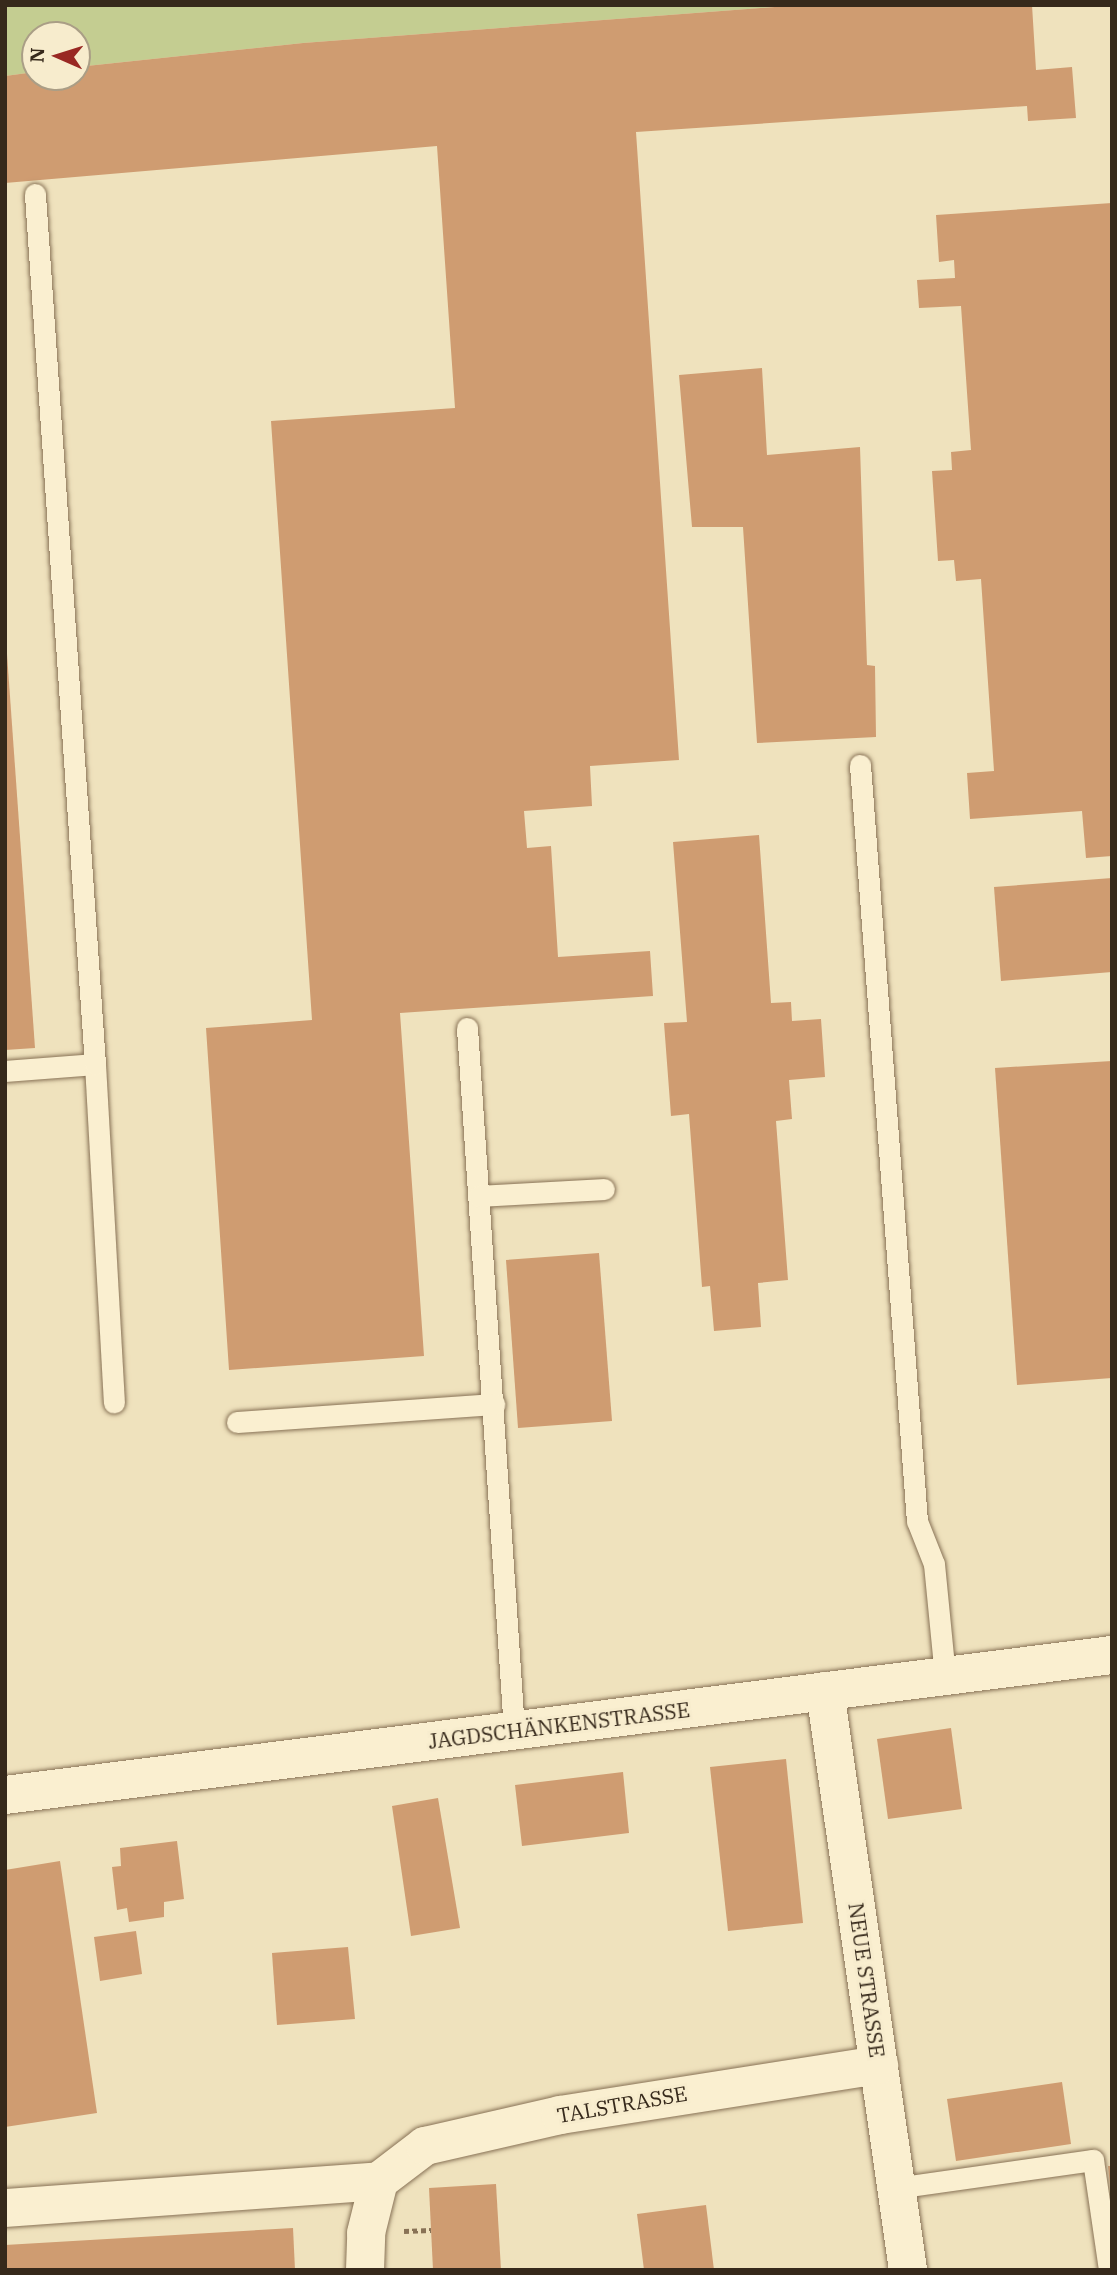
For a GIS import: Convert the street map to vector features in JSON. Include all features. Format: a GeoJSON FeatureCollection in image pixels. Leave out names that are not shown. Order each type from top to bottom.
{"type":"FeatureCollection","features":[{"type":"Feature","properties":{"kind":"street","name":"JAGDSCHÄNKENSTRASSE"},"geometry":{"type":"LineString","coordinates":[[5,1794],[1112,1655]]}},
{"type":"Feature","properties":{"kind":"street","name":"NEUE STRASSE"},"geometry":{"type":"LineString","coordinates":[[825,1691],[908,2270]]}},
{"type":"Feature","properties":{"kind":"street","name":"TALSTRASSE"},"geometry":{"type":"LineString","coordinates":[[379,2181],[425,2146],[487,2128],[725,2086],[879,2065]]}},
{"type":"Feature","properties":{"kind":"street"},"geometry":{"type":"LineString","coordinates":[[5,2208],[379,2181],[366,2234],[365,2270]]}},
{"type":"Feature","properties":{"kind":"lane"},"geometry":{"type":"LineString","coordinates":[[35,194],[95,1064],[114,1402]]}},
{"type":"Feature","properties":{"kind":"lane"},"geometry":{"type":"LineString","coordinates":[[860,765],[917,1521],[934,1564],[945,1676]]}},
{"type":"Feature","properties":{"kind":"lane"},"geometry":{"type":"LineString","coordinates":[[467,1028],[514,1730]]}},
{"type":"Feature","properties":{"kind":"lane"},"geometry":{"type":"LineString","coordinates":[[5,1071],[95,1064]]}},
{"type":"Feature","properties":{"kind":"lane"},"geometry":{"type":"LineString","coordinates":[[479,1196],[604,1188]]}},
{"type":"Feature","properties":{"kind":"lane"},"geometry":{"type":"LineString","coordinates":[[237,1422],[494,1404]]}},
{"type":"Feature","properties":{"kind":"lane"},"geometry":{"type":"LineString","coordinates":[[896,2188],[1093,2160],[1109,2270]]}},
{"type":"Feature","properties":{"kind":"green space"},"geometry":{"type":"Polygon","coordinates":[[[5,5],[800,5],[303,43],[91,66],[91,21],[21,21],[21,74],[5,76],[5,5]]]}},
{"type":"Feature","properties":{"kind":"building"},"geometry":{"type":"Polygon","coordinates":[[[800,5],[1032,5],[1036,70],[1072,67],[1076,118],[1028,121],[1027,106],[636,132],[679,760],[590,766],[592,806],[524,811],[527,848],[551,846],[558,957],[650,951],[653,996],[400,1013],[424,1356],[229,1370],[206,1028],[312,1020],[271,421],[455,408],[437,146],[5,183],[5,76],[21,74],[21,91],[91,91],[91,66],[303,43],[800,5]]]}},
{"type":"Feature","properties":{"kind":"building"},"geometry":{"type":"Polygon","coordinates":[[[1112,203],[1112,856],[1086,858],[1082,811],[970,819],[967,773],[994,771],[981,579],[956,581],[954,560],[938,561],[932,471],[952,470],[951,452],[971,450],[961,306],[919,308],[917,280],[955,278],[954,260],[939,262],[936,215],[1112,203]]]}},
{"type":"Feature","properties":{"kind":"building"},"geometry":{"type":"Polygon","coordinates":[[[762,368],[767,455],[860,447],[867,665],[875,666],[876,737],[757,743],[743,527],[692,527],[679,375],[762,368]]]}},
{"type":"Feature","properties":{"kind":"building"},"geometry":{"type":"Polygon","coordinates":[[[5,626],[35,1048],[5,1050],[5,626]]]}},
{"type":"Feature","properties":{"kind":"building"},"geometry":{"type":"Polygon","coordinates":[[[759,835],[771,1003],[791,1002],[792,1021],[821,1019],[825,1077],[789,1080],[792,1119],[776,1121],[788,1280],[758,1283],[761,1327],[714,1331],[710,1286],[702,1287],[689,1114],[671,1116],[664,1023],[687,1022],[673,842],[759,835]]]}},
{"type":"Feature","properties":{"kind":"building"},"geometry":{"type":"Polygon","coordinates":[[[1112,878],[1112,972],[1001,981],[994,887],[1112,878]]]}},
{"type":"Feature","properties":{"kind":"building"},"geometry":{"type":"Polygon","coordinates":[[[1112,1061],[1112,1378],[1017,1385],[995,1068],[1112,1061]]]}},
{"type":"Feature","properties":{"kind":"building"},"geometry":{"type":"Polygon","coordinates":[[[599,1253],[612,1421],[518,1428],[506,1260],[599,1253]]]}},
{"type":"Feature","properties":{"kind":"building"},"geometry":{"type":"Polygon","coordinates":[[[951,1728],[962,1809],[888,1819],[877,1739],[951,1728]]]}},
{"type":"Feature","properties":{"kind":"building"},"geometry":{"type":"Polygon","coordinates":[[[786,1759],[803,1923],[728,1931],[710,1767],[786,1759]]]}},
{"type":"Feature","properties":{"kind":"building"},"geometry":{"type":"Polygon","coordinates":[[[623,1772],[629,1833],[522,1846],[515,1785],[623,1772]]]}},
{"type":"Feature","properties":{"kind":"building"},"geometry":{"type":"Polygon","coordinates":[[[438,1798],[460,1928],[411,1936],[392,1806],[438,1798]]]}},
{"type":"Feature","properties":{"kind":"building"},"geometry":{"type":"Polygon","coordinates":[[[177,1841],[184,1899],[164,1902],[164,1917],[129,1922],[127,1908],[117,1910],[112,1867],[121,1866],[120,1848],[177,1841]]]}},
{"type":"Feature","properties":{"kind":"building"},"geometry":{"type":"Polygon","coordinates":[[[60,1861],[97,2113],[5,2127],[5,1870],[60,1861]]]}},
{"type":"Feature","properties":{"kind":"building"},"geometry":{"type":"Polygon","coordinates":[[[136,1931],[142,1974],[100,1981],[94,1937],[136,1931]]]}},
{"type":"Feature","properties":{"kind":"building"},"geometry":{"type":"Polygon","coordinates":[[[348,1947],[355,2019],[277,2025],[272,1953],[348,1947]]]}},
{"type":"Feature","properties":{"kind":"building"},"geometry":{"type":"Polygon","coordinates":[[[1062,2082],[1071,2144],[956,2161],[947,2099],[1062,2082]]]}},
{"type":"Feature","properties":{"kind":"building"},"geometry":{"type":"Polygon","coordinates":[[[1108,2166],[1112,2166],[1112,2185],[1110,2185],[1108,2166]]]}},
{"type":"Feature","properties":{"kind":"building"},"geometry":{"type":"Polygon","coordinates":[[[496,2184],[501,2270],[433,2270],[429,2188],[496,2184]]]}},
{"type":"Feature","properties":{"kind":"building"},"geometry":{"type":"Polygon","coordinates":[[[706,2205],[714,2270],[644,2270],[637,2214],[706,2205]]]}},
{"type":"Feature","properties":{"kind":"building"},"geometry":{"type":"Polygon","coordinates":[[[293,2228],[295,2270],[5,2270],[5,2245],[293,2228]]]}}]}
